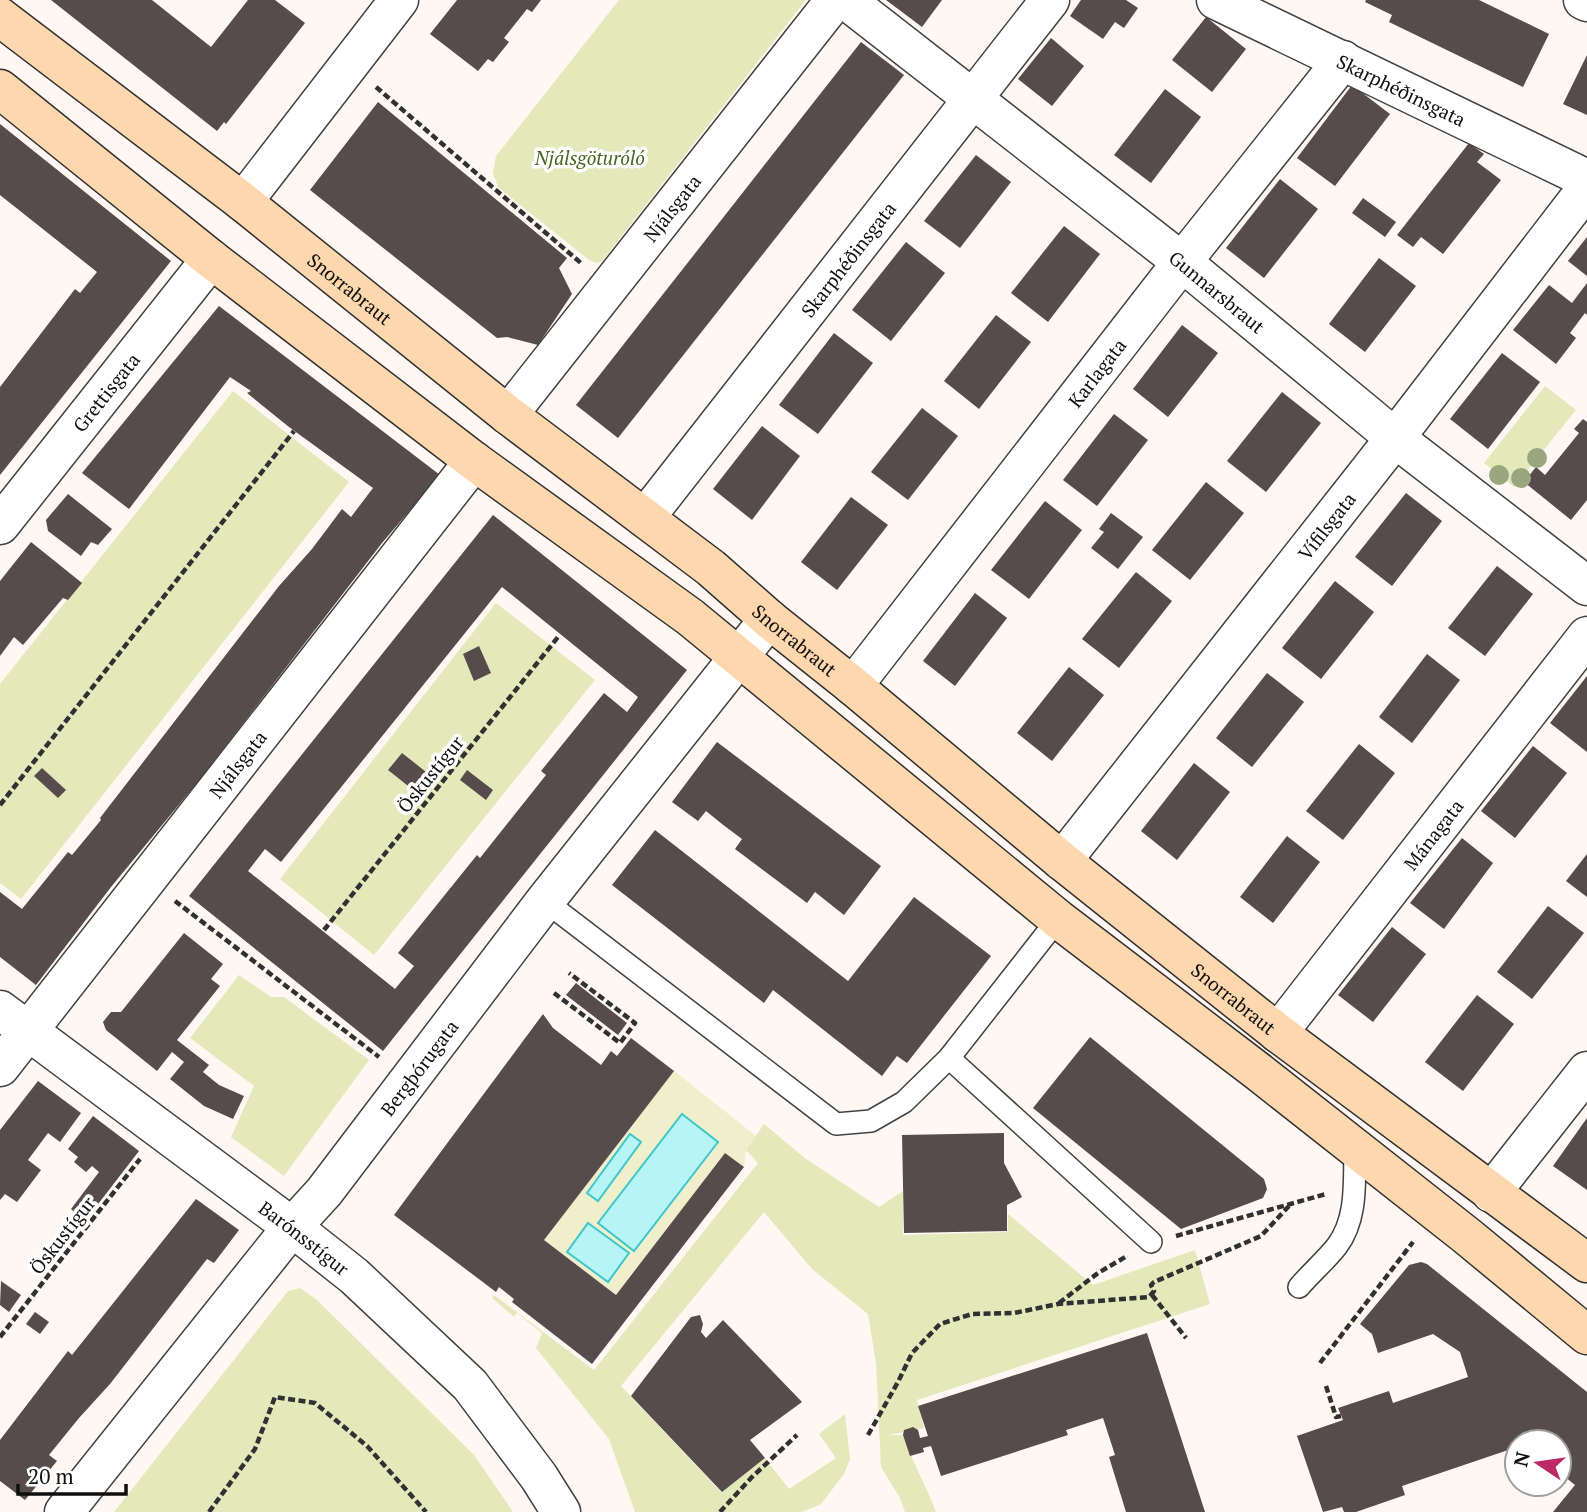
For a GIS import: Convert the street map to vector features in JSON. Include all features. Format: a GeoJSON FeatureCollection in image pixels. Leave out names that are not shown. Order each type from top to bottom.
{"type":"FeatureCollection","features":[{"type":"Feature","properties":{"kind":"main road","name":"Snorrabraut"},"geometry":{"type":"LineString","coordinates":[[0,17],[243,202],[508,415],[711,568],[1062,861],[1278,1033],[1587,1263]]}},
{"type":"Feature","properties":{"kind":"main road"},"geometry":{"type":"LineString","coordinates":[[0,89],[211,259],[474,461],[690,617],[1058,919],[1354,1167],[1587,1335]]}},
{"type":"Feature","properties":{"kind":"street"},"geometry":{"type":"LineString","coordinates":[[243,202],[399,0]]}},
{"type":"Feature","properties":{"kind":"street","name":"Njálsgata"},"geometry":{"type":"LineString","coordinates":[[508,415],[835,0]]}},
{"type":"Feature","properties":{"kind":"street","name":"Gunnarsbraut"},"geometry":{"type":"LineString","coordinates":[[846,0],[1182,262],[1395,438],[1587,586]]}},
{"type":"Feature","properties":{"kind":"street","name":"Skarphéðinsgata"},"geometry":{"type":"LineString","coordinates":[[645,518],[1050,0]]}},
{"type":"Feature","properties":{"kind":"street","name":"Skarphéðinsgata"},"geometry":{"type":"LineString","coordinates":[[1216,0],[1587,179]]}},
{"type":"Feature","properties":{"kind":"street","name":"Karlagata"},"geometry":{"type":"LineString","coordinates":[[853,686],[1182,262],[1343,60]]}},
{"type":"Feature","properties":{"kind":"street","name":"Vífilsgata"},"geometry":{"type":"LineString","coordinates":[[1062,861],[1395,438],[1587,188]]}},
{"type":"Feature","properties":{"kind":"street","name":"Grettisgata"},"geometry":{"type":"LineString","coordinates":[[0,525],[211,259]]}},
{"type":"Feature","properties":{"kind":"street","name":"Njálsgata"},"geometry":{"type":"LineString","coordinates":[[0,1067],[14,1020],[146,880],[474,461]]}},
{"type":"Feature","properties":{"kind":"street","name":"Bergþórugata"},"geometry":{"type":"LineString","coordinates":[[64,1512],[292,1227],[324,1192],[545,901],[769,619]]}},
{"type":"Feature","properties":{"kind":"street","name":"Mánagata"},"geometry":{"type":"LineString","coordinates":[[1278,1033],[1587,636]]}},
{"type":"Feature","properties":{"kind":"street","name":"Barónsstígur"},"geometry":{"type":"LineString","coordinates":[[14,1020],[354,1276],[470,1385],[539,1477],[561,1512]]}},
{"type":"Feature","properties":{"kind":"street"},"geometry":{"type":"LineString","coordinates":[[1491,1193],[1587,1071]]}},
{"type":"Feature","properties":{"kind":"lane"},"geometry":{"type":"LineString","coordinates":[[545,901],[836,1124],[871,1121],[904,1102],[949,1058],[1058,919]]}},
{"type":"Feature","properties":{"kind":"lane"},"geometry":{"type":"LineString","coordinates":[[949,1058],[1151,1242]]}},
{"type":"Feature","properties":{"kind":"lane"},"geometry":{"type":"LineString","coordinates":[[1299,1286],[1338,1245],[1348,1226],[1353,1206],[1354,1167]]}},
{"type":"Feature","properties":{"kind":"path"},"geometry":{"type":"LineString","coordinates":[[350,65],[609,288]]}},
{"type":"Feature","properties":{"kind":"path"},"geometry":{"type":"LineString","coordinates":[[0,805],[294,431]]}},
{"type":"Feature","properties":{"kind":"path","name":"Öskustígur"},"geometry":{"type":"LineString","coordinates":[[324,930],[558,637]]}},
{"type":"Feature","properties":{"kind":"path"},"geometry":{"type":"LineString","coordinates":[[146,880],[408,1079]]}},
{"type":"Feature","properties":{"kind":"path"},"geometry":{"type":"LineString","coordinates":[[554,993],[620,1043],[635,1023],[569,973]]}},
{"type":"Feature","properties":{"kind":"path","name":"Öskustígur"},"geometry":{"type":"LineString","coordinates":[[0,1337],[147,1150]]}},
{"type":"Feature","properties":{"kind":"path"},"geometry":{"type":"LineString","coordinates":[[1152,1295],[1154,1282],[1261,1236],[1289,1206],[1354,1167]]}},
{"type":"Feature","properties":{"kind":"path"},"geometry":{"type":"LineString","coordinates":[[1058,1304],[1098,1273],[1151,1242],[1289,1206]]}},
{"type":"Feature","properties":{"kind":"path"},"geometry":{"type":"LineString","coordinates":[[1320,1363],[1418,1236]]}},
{"type":"Feature","properties":{"kind":"path"},"geometry":{"type":"LineString","coordinates":[[868,1435],[912,1353],[940,1324],[972,1314],[1014,1313],[1058,1304],[1136,1299],[1152,1295]]}},
{"type":"Feature","properties":{"kind":"path"},"geometry":{"type":"LineString","coordinates":[[1152,1295],[1186,1338]]}},
{"type":"Feature","properties":{"kind":"path"},"geometry":{"type":"LineString","coordinates":[[1326,1386],[1336,1417],[1341,1416]]}},
{"type":"Feature","properties":{"kind":"path"},"geometry":{"type":"LineString","coordinates":[[209,1512],[256,1449],[275,1397],[315,1403],[368,1446],[426,1512]]}},
{"type":"Feature","properties":{"kind":"path"},"geometry":{"type":"LineString","coordinates":[[720,1512],[752,1477],[797,1435]]}},
{"type":"Feature","properties":{"kind":"green space","name":"Njálsgöturóló"},"geometry":{"type":"Polygon","coordinates":[[[619,0],[806,0],[602,261],[597,263],[589,260],[498,187],[493,173],[496,156],[619,0]]]}},
{"type":"Feature","properties":{"kind":"green space"},"geometry":{"type":"Polygon","coordinates":[[[1545,386],[1576,410],[1514,487],[1484,463],[1545,386]]]}},
{"type":"Feature","properties":{"kind":"green space"},"geometry":{"type":"Polygon","coordinates":[[[233,391],[349,482],[21,899],[0,883],[0,684],[233,391]]]}},
{"type":"Feature","properties":{"kind":"green space"},"geometry":{"type":"Polygon","coordinates":[[[496,603],[595,680],[374,955],[280,879],[496,603]]]}},
{"type":"Feature","properties":{"kind":"green space"},"geometry":{"type":"Polygon","coordinates":[[[239,975],[271,997],[284,997],[369,1060],[284,1176],[231,1137],[254,1086],[190,1038],[239,975]]]}},
{"type":"Feature","properties":{"kind":"green space"},"geometry":{"type":"Polygon","coordinates":[[[673,1070],[756,1136],[746,1150],[744,1167],[725,1153],[616,1295],[544,1240],[673,1070]]]}},
{"type":"Feature","properties":{"kind":"green space"},"geometry":{"type":"Polygon","coordinates":[[[764,1124],[806,1159],[879,1207],[903,1191],[903,1235],[1008,1232],[1008,1214],[1093,1285],[1195,1250],[1210,1304],[917,1400],[924,1428],[888,1435],[903,1435],[936,1512],[905,1512],[900,1498],[881,1467],[876,1363],[868,1314],[812,1269],[764,1212],[621,1386],[721,1492],[765,1458],[789,1489],[836,1458],[819,1434],[845,1414],[850,1459],[844,1474],[821,1504],[802,1512],[635,1512],[609,1439],[536,1348],[542,1333],[517,1313],[514,1317],[492,1298],[494,1295],[594,1370],[758,1163],[746,1150],[764,1124]]]}},
{"type":"Feature","properties":{"kind":"green space"},"geometry":{"type":"Polygon","coordinates":[[[300,1288],[317,1300],[474,1455],[513,1512],[114,1512],[288,1291],[300,1288]]]}},
{"type":"Feature","properties":{"kind":"water"},"geometry":{"type":"Polygon","coordinates":[[[682,1114],[718,1142],[634,1251],[598,1223],[682,1114]]]}},
{"type":"Feature","properties":{"kind":"water"},"geometry":{"type":"Polygon","coordinates":[[[630,1134],[641,1142],[598,1201],[587,1193],[630,1134]]]}},
{"type":"Feature","properties":{"kind":"water"},"geometry":{"type":"Polygon","coordinates":[[[588,1223],[629,1253],[608,1282],[567,1252],[588,1223]]]}},
{"type":"Feature","properties":{"kind":"building"},"geometry":{"type":"Polygon","coordinates":[[[51,0],[152,0],[211,47],[248,0],[275,0],[305,23],[226,124],[224,122],[217,131],[51,0]]]}},
{"type":"Feature","properties":{"kind":"building"},"geometry":{"type":"Polygon","coordinates":[[[457,0],[541,0],[532,12],[527,9],[504,38],[509,42],[493,62],[488,59],[478,71],[430,34],[457,0]]]}},
{"type":"Feature","properties":{"kind":"building"},"geometry":{"type":"Polygon","coordinates":[[[886,0],[942,0],[922,27],[886,0]]]}},
{"type":"Feature","properties":{"kind":"building"},"geometry":{"type":"Polygon","coordinates":[[[1081,0],[1126,0],[1138,8],[1124,28],[1115,22],[1103,39],[1070,16],[1081,0]]]}},
{"type":"Feature","properties":{"kind":"building"},"geometry":{"type":"Polygon","coordinates":[[[1479,0],[1549,34],[1523,87],[1389,22],[1392,15],[1365,2],[1479,0]]]}},
{"type":"Feature","properties":{"kind":"building"},"geometry":{"type":"Polygon","coordinates":[[[1206,17],[1246,49],[1212,92],[1172,60],[1206,17]]]}},
{"type":"Feature","properties":{"kind":"building"},"geometry":{"type":"Polygon","coordinates":[[[1051,38],[1084,66],[1052,106],[1018,79],[1051,38]]]}},
{"type":"Feature","properties":{"kind":"building"},"geometry":{"type":"Polygon","coordinates":[[[861,42],[904,75],[618,438],[576,405],[861,42]]]}},
{"type":"Feature","properties":{"kind":"building"},"geometry":{"type":"Polygon","coordinates":[[[1587,55],[1587,115],[1563,104],[1587,55]]]}},
{"type":"Feature","properties":{"kind":"building"},"geometry":{"type":"Polygon","coordinates":[[[1352,85],[1390,114],[1335,186],[1297,158],[1352,85]]]}},
{"type":"Feature","properties":{"kind":"building"},"geometry":{"type":"Polygon","coordinates":[[[1165,89],[1201,117],[1151,183],[1114,155],[1165,89]]]}},
{"type":"Feature","properties":{"kind":"building"},"geometry":{"type":"Polygon","coordinates":[[[378,102],[567,258],[559,268],[572,294],[538,345],[507,337],[497,338],[310,190],[378,102]]]}},
{"type":"Feature","properties":{"kind":"building"},"geometry":{"type":"Polygon","coordinates":[[[0,124],[171,261],[0,475],[0,387],[75,289],[80,293],[97,272],[0,195],[0,124]]]}},
{"type":"Feature","properties":{"kind":"building"},"geometry":{"type":"Polygon","coordinates":[[[1469,143],[1484,154],[1477,162],[1501,180],[1443,254],[1421,237],[1413,247],[1397,235],[1469,143]]]}},
{"type":"Feature","properties":{"kind":"building"},"geometry":{"type":"Polygon","coordinates":[[[976,155],[1011,182],[960,248],[924,221],[976,155]]]}},
{"type":"Feature","properties":{"kind":"building"},"geometry":{"type":"Polygon","coordinates":[[[1280,179],[1318,209],[1264,278],[1226,248],[1280,179]]]}},
{"type":"Feature","properties":{"kind":"building"},"geometry":{"type":"Polygon","coordinates":[[[1363,198],[1396,222],[1385,237],[1352,213],[1363,198]]]}},
{"type":"Feature","properties":{"kind":"building"},"geometry":{"type":"Polygon","coordinates":[[[1064,226],[1100,254],[1048,322],[1011,293],[1064,226]]]}},
{"type":"Feature","properties":{"kind":"building"},"geometry":{"type":"Polygon","coordinates":[[[1587,237],[1587,276],[1568,261],[1587,237]]]}},
{"type":"Feature","properties":{"kind":"building"},"geometry":{"type":"Polygon","coordinates":[[[906,242],[945,273],[891,341],[852,310],[906,242]]]}},
{"type":"Feature","properties":{"kind":"building"},"geometry":{"type":"Polygon","coordinates":[[[1379,258],[1416,286],[1365,352],[1329,324],[1379,258]]]}},
{"type":"Feature","properties":{"kind":"building"},"geometry":{"type":"Polygon","coordinates":[[[1587,283],[1587,315],[1585,313],[1570,333],[1576,338],[1556,364],[1513,330],[1549,285],[1572,303],[1587,283]]]}},
{"type":"Feature","properties":{"kind":"building"},"geometry":{"type":"Polygon","coordinates":[[[219,306],[440,475],[382,543],[200,779],[111,887],[36,985],[0,957],[0,892],[22,909],[68,852],[72,855],[279,586],[312,549],[342,509],[351,517],[373,488],[289,427],[247,393],[251,391],[230,377],[129,509],[82,473],[219,306]]]}},
{"type":"Feature","properties":{"kind":"building"},"geometry":{"type":"Polygon","coordinates":[[[996,315],[1031,342],[979,409],[944,381],[996,315]]]}},
{"type":"Feature","properties":{"kind":"building"},"geometry":{"type":"Polygon","coordinates":[[[1182,325],[1218,353],[1168,417],[1133,389],[1182,325]]]}},
{"type":"Feature","properties":{"kind":"building"},"geometry":{"type":"Polygon","coordinates":[[[834,333],[873,363],[818,434],[779,405],[834,333]]]}},
{"type":"Feature","properties":{"kind":"building"},"geometry":{"type":"Polygon","coordinates":[[[1502,353],[1540,382],[1488,449],[1450,419],[1502,353]]]}},
{"type":"Feature","properties":{"kind":"building"},"geometry":{"type":"Polygon","coordinates":[[[1282,392],[1321,423],[1266,492],[1227,461],[1282,392]]]}},
{"type":"Feature","properties":{"kind":"building"},"geometry":{"type":"Polygon","coordinates":[[[922,408],[958,436],[908,500],[871,472],[922,408]]]}},
{"type":"Feature","properties":{"kind":"building"},"geometry":{"type":"Polygon","coordinates":[[[1114,414],[1148,440],[1097,506],[1063,480],[1114,414]]]}},
{"type":"Feature","properties":{"kind":"building"},"geometry":{"type":"Polygon","coordinates":[[[1583,419],[1587,422],[1587,500],[1571,520],[1524,482],[1536,467],[1545,475],[1579,433],[1574,429],[1583,419]]]}},
{"type":"Feature","properties":{"kind":"building"},"geometry":{"type":"Polygon","coordinates":[[[762,426],[800,456],[752,520],[713,489],[762,426]]]}},
{"type":"Feature","properties":{"kind":"building"},"geometry":{"type":"Polygon","coordinates":[[[1206,482],[1244,513],[1190,580],[1152,550],[1206,482]]]}},
{"type":"Feature","properties":{"kind":"building"},"geometry":{"type":"Polygon","coordinates":[[[1406,493],[1442,521],[1392,586],[1355,557],[1406,493]]]}},
{"type":"Feature","properties":{"kind":"building"},"geometry":{"type":"Polygon","coordinates":[[[68,494],[112,529],[98,545],[91,542],[81,556],[48,531],[46,520],[68,494]]]}},
{"type":"Feature","properties":{"kind":"building"},"geometry":{"type":"Polygon","coordinates":[[[851,497],[888,525],[837,590],[801,562],[851,497]]]}},
{"type":"Feature","properties":{"kind":"building"},"geometry":{"type":"Polygon","coordinates":[[[1045,501],[1082,530],[1029,599],[991,570],[1045,501]]]}},
{"type":"Feature","properties":{"kind":"building"},"geometry":{"type":"Polygon","coordinates":[[[1111,513],[1143,537],[1118,569],[1091,548],[1104,532],[1099,529],[1111,513]]]}},
{"type":"Feature","properties":{"kind":"building"},"geometry":{"type":"Polygon","coordinates":[[[493,515],[687,670],[383,1051],[189,896],[493,515]],[[502,587],[281,862],[265,849],[248,871],[395,989],[414,966],[398,953],[477,855],[480,858],[546,775],[541,771],[604,693],[627,712],[638,697],[502,587]]]}},
{"type":"Feature","properties":{"kind":"building"},"geometry":{"type":"Polygon","coordinates":[[[31,542],[82,583],[68,600],[63,598],[23,645],[14,637],[0,656],[0,581],[31,542]]]}},
{"type":"Feature","properties":{"kind":"building"},"geometry":{"type":"Polygon","coordinates":[[[1497,566],[1533,594],[1485,656],[1448,628],[1497,566]]]}},
{"type":"Feature","properties":{"kind":"building"},"geometry":{"type":"Polygon","coordinates":[[[1136,572],[1172,601],[1119,668],[1082,639],[1136,572]]]}},
{"type":"Feature","properties":{"kind":"building"},"geometry":{"type":"Polygon","coordinates":[[[1335,581],[1374,612],[1321,679],[1282,648],[1335,581]]]}},
{"type":"Feature","properties":{"kind":"building"},"geometry":{"type":"Polygon","coordinates":[[[975,593],[1007,618],[955,686],[923,661],[975,593]]]}},
{"type":"Feature","properties":{"kind":"building"},"geometry":{"type":"Polygon","coordinates":[[[479,646],[491,673],[474,681],[463,654],[479,646]]]}},
{"type":"Feature","properties":{"kind":"building"},"geometry":{"type":"Polygon","coordinates":[[[1427,654],[1460,680],[1412,743],[1379,717],[1427,654]]]}},
{"type":"Feature","properties":{"kind":"building"},"geometry":{"type":"Polygon","coordinates":[[[1069,667],[1104,695],[1052,761],[1017,733],[1069,667]]]}},
{"type":"Feature","properties":{"kind":"building"},"geometry":{"type":"Polygon","coordinates":[[[1267,673],[1304,702],[1252,767],[1216,738],[1267,673]]]}},
{"type":"Feature","properties":{"kind":"building"},"geometry":{"type":"Polygon","coordinates":[[[1587,676],[1587,752],[1550,723],[1587,676]]]}},
{"type":"Feature","properties":{"kind":"building"},"geometry":{"type":"Polygon","coordinates":[[[717,742],[881,866],[844,915],[815,892],[807,903],[735,849],[742,839],[706,811],[698,821],[672,802],[717,742]]]}},
{"type":"Feature","properties":{"kind":"building"},"geometry":{"type":"Polygon","coordinates":[[[1359,744],[1395,773],[1343,840],[1306,811],[1359,744]]]}},
{"type":"Feature","properties":{"kind":"building"},"geometry":{"type":"Polygon","coordinates":[[[1533,746],[1567,773],[1515,838],[1481,811],[1533,746]]]}},
{"type":"Feature","properties":{"kind":"building"},"geometry":{"type":"Polygon","coordinates":[[[402,753],[430,775],[417,793],[388,770],[402,753]]]}},
{"type":"Feature","properties":{"kind":"building"},"geometry":{"type":"Polygon","coordinates":[[[1194,763],[1230,792],[1177,860],[1141,831],[1194,763]]]}},
{"type":"Feature","properties":{"kind":"building"},"geometry":{"type":"Polygon","coordinates":[[[42,768],[66,790],[58,798],[34,776],[42,768]]]}},
{"type":"Feature","properties":{"kind":"building"},"geometry":{"type":"Polygon","coordinates":[[[467,770],[493,790],[486,800],[460,780],[467,770]]]}},
{"type":"Feature","properties":{"kind":"building"},"geometry":{"type":"Polygon","coordinates":[[[655,830],[848,981],[914,897],[991,956],[907,1063],[897,1056],[882,1076],[773,990],[764,1003],[612,885],[655,830]]]}},
{"type":"Feature","properties":{"kind":"building"},"geometry":{"type":"Polygon","coordinates":[[[1287,836],[1320,862],[1273,923],[1240,897],[1287,836]]]}},
{"type":"Feature","properties":{"kind":"building"},"geometry":{"type":"Polygon","coordinates":[[[1462,838],[1493,863],[1444,929],[1410,903],[1462,838]]]}},
{"type":"Feature","properties":{"kind":"building"},"geometry":{"type":"Polygon","coordinates":[[[1587,854],[1587,897],[1566,881],[1587,854]]]}},
{"type":"Feature","properties":{"kind":"building"},"geometry":{"type":"Polygon","coordinates":[[[1548,906],[1584,933],[1532,999],[1497,972],[1548,906]]]}},
{"type":"Feature","properties":{"kind":"building"},"geometry":{"type":"Polygon","coordinates":[[[1392,927],[1426,954],[1373,1022],[1338,995],[1392,927]]]}},
{"type":"Feature","properties":{"kind":"building"},"geometry":{"type":"Polygon","coordinates":[[[184,933],[223,964],[211,979],[220,986],[177,1040],[209,1065],[203,1072],[219,1085],[244,1096],[233,1119],[204,1106],[170,1079],[184,1062],[172,1052],[157,1071],[106,1030],[103,1022],[111,1012],[121,1012],[184,933]]]}},
{"type":"Feature","properties":{"kind":"building"},"geometry":{"type":"Polygon","coordinates":[[[576,983],[627,1023],[618,1035],[566,995],[576,983]]]}},
{"type":"Feature","properties":{"kind":"building"},"geometry":{"type":"Polygon","coordinates":[[[1477,995],[1514,1024],[1463,1091],[1425,1062],[1477,995]]]}},
{"type":"Feature","properties":{"kind":"building"},"geometry":{"type":"Polygon","coordinates":[[[543,1014],[553,1028],[601,1065],[611,1051],[617,1056],[631,1038],[674,1071],[544,1240],[616,1295],[725,1153],[744,1167],[592,1364],[512,1302],[514,1299],[499,1287],[496,1292],[394,1215],[543,1014]]]}},
{"type":"Feature","properties":{"kind":"building"},"geometry":{"type":"Polygon","coordinates":[[[1090,1037],[1264,1179],[1267,1189],[1263,1198],[1181,1229],[1033,1108],[1090,1037]]]}},
{"type":"Feature","properties":{"kind":"building"},"geometry":{"type":"Polygon","coordinates":[[[38,1081],[81,1113],[60,1142],[48,1133],[28,1160],[41,1170],[17,1202],[5,1194],[0,1200],[0,1130],[38,1081]]]}},
{"type":"Feature","properties":{"kind":"building"},"geometry":{"type":"Polygon","coordinates":[[[93,1116],[139,1151],[85,1221],[71,1209],[99,1172],[92,1166],[86,1172],[74,1162],[78,1157],[68,1149],[93,1116]]]}},
{"type":"Feature","properties":{"kind":"building"},"geometry":{"type":"Polygon","coordinates":[[[1587,1118],[1587,1190],[1553,1166],[1587,1118]]]}},
{"type":"Feature","properties":{"kind":"building"},"geometry":{"type":"Polygon","coordinates":[[[1004,1133],[1004,1163],[1022,1197],[1007,1205],[1007,1231],[904,1233],[902,1135],[1004,1133]]]}},
{"type":"Feature","properties":{"kind":"building"},"geometry":{"type":"Polygon","coordinates":[[[196,1199],[239,1230],[214,1263],[207,1259],[110,1384],[49,1455],[57,1461],[25,1500],[0,1481],[0,1440],[68,1351],[72,1355],[196,1199]]]}},
{"type":"Feature","properties":{"kind":"building"},"geometry":{"type":"Polygon","coordinates":[[[1421,1262],[1427,1264],[1587,1392],[1587,1512],[1553,1512],[1564,1498],[1573,1498],[1573,1428],[1503,1428],[1503,1452],[1402,1486],[1405,1495],[1356,1512],[1344,1512],[1342,1507],[1323,1512],[1297,1436],[1343,1420],[1338,1408],[1389,1391],[1393,1403],[1468,1377],[1460,1352],[1433,1334],[1378,1353],[1372,1334],[1360,1324],[1409,1265],[1421,1262]]]}},
{"type":"Feature","properties":{"kind":"building"},"geometry":{"type":"Polygon","coordinates":[[[1,1281],[21,1295],[9,1312],[0,1305],[1,1281]]]}},
{"type":"Feature","properties":{"kind":"building"},"geometry":{"type":"Polygon","coordinates":[[[35,1312],[49,1322],[40,1334],[26,1324],[35,1312]]]}},
{"type":"Feature","properties":{"kind":"building"},"geometry":{"type":"Polygon","coordinates":[[[700,1315],[703,1324],[701,1332],[706,1338],[723,1320],[802,1402],[750,1440],[765,1458],[722,1492],[631,1396],[691,1317],[700,1315]]]}},
{"type":"Feature","properties":{"kind":"building"},"geometry":{"type":"Polygon","coordinates":[[[1147,1333],[1205,1512],[1126,1512],[1109,1457],[1115,1455],[1103,1418],[1066,1430],[1068,1435],[941,1476],[931,1446],[923,1448],[924,1452],[910,1456],[904,1430],[913,1427],[918,1430],[920,1438],[928,1436],[918,1406],[1147,1333]]]}}]}
